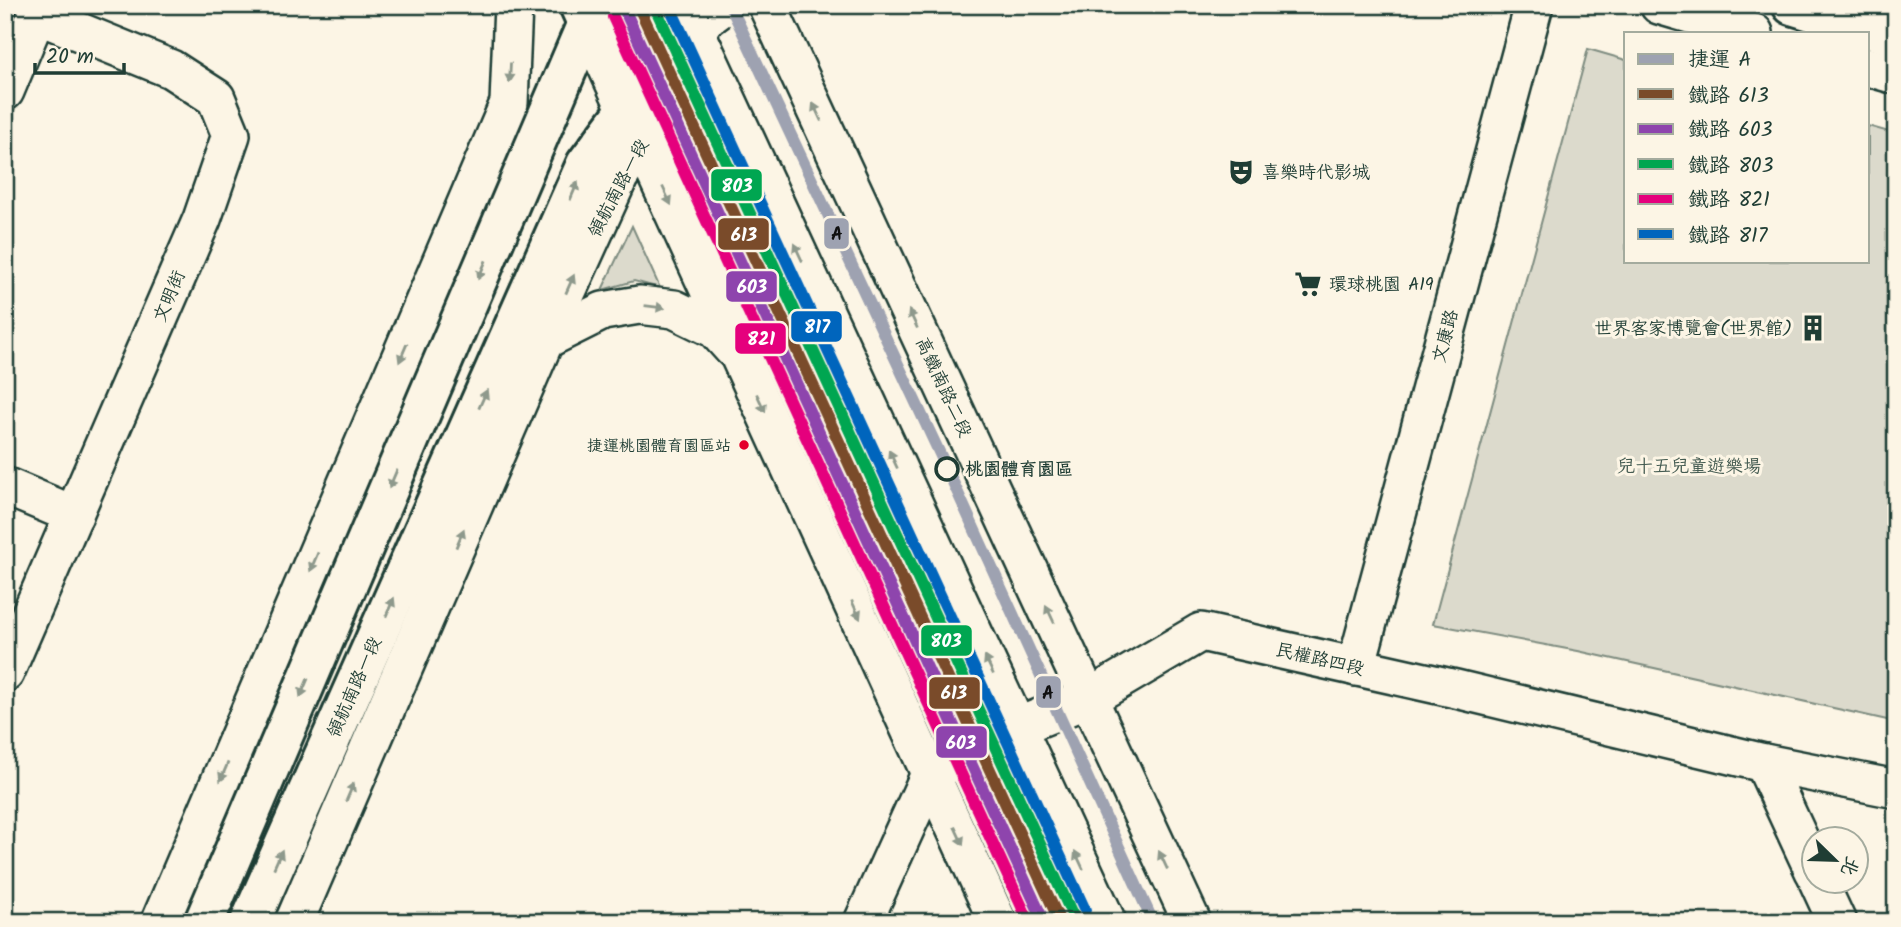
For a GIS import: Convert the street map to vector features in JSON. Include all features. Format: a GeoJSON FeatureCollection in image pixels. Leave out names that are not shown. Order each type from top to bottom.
{"type":"FeatureCollection","features":[{"type":"Feature","properties":{"kind":"main road"},"geometry":{"type":"LineString","coordinates":[[1792,5],[1896,37]]}},
{"type":"Feature","properties":{"kind":"main road"},"geometry":{"type":"LineString","coordinates":[[204,922],[528,162],[583,14]]}},
{"type":"Feature","properties":{"kind":"main road","name":"領航南路一段"},"geometry":{"type":"LineString","coordinates":[[250,922],[586,164],[634,126],[689,16]]}},
{"type":"Feature","properties":{"kind":"street"},"geometry":{"type":"LineString","coordinates":[[160,922],[509,103],[513,5]]}},
{"type":"Feature","properties":{"kind":"street"},"geometry":{"type":"LineString","coordinates":[[725,5],[689,16],[1107,922]]}},
{"type":"Feature","properties":{"kind":"street","name":"高鐵南路二段"},"geometry":{"type":"LineString","coordinates":[[767,5],[1192,922]]}},
{"type":"Feature","properties":{"kind":"street","name":"文康路"},"geometry":{"type":"LineString","coordinates":[[1356,667],[1534,5]]}},
{"type":"Feature","properties":{"kind":"street"},"geometry":{"type":"LineString","coordinates":[[1659,5],[1751,32]]}},
{"type":"Feature","properties":{"kind":"street"},"geometry":{"type":"LineString","coordinates":[[5,91],[39,10]]}},
{"type":"Feature","properties":{"kind":"street","name":"文明街"},"geometry":{"type":"LineString","coordinates":[[5,673],[202,219],[231,135],[216,98],[171,69],[39,10]]}},
{"type":"Feature","properties":{"kind":"street"},"geometry":{"type":"LineString","coordinates":[[583,14],[998,922]]}},
{"type":"Feature","properties":{"kind":"street"},"geometry":{"type":"LineString","coordinates":[[1870,68],[1896,75]]}},
{"type":"Feature","properties":{"kind":"street","name":"領航南路一段"},"geometry":{"type":"LineString","coordinates":[[293,922],[545,340],[619,177],[634,126]]}},
{"type":"Feature","properties":{"kind":"street"},"geometry":{"type":"LineString","coordinates":[[430,290],[528,162]]}},
{"type":"Feature","properties":{"kind":"street"},"geometry":{"type":"LineString","coordinates":[[545,340],[603,311],[639,305],[674,309],[715,329],[740,357]]}},
{"type":"Feature","properties":{"kind":"street"},"geometry":{"type":"LineString","coordinates":[[5,486],[74,515]]}},
{"type":"Feature","properties":{"kind":"street","name":"民權路四段"},"geometry":{"type":"LineString","coordinates":[[930,774],[1017,727],[1089,698],[1201,632],[1764,763],[1896,789]]}},
{"type":"Feature","properties":{"kind":"street"},"geometry":{"type":"LineString","coordinates":[[1764,763],[1800,841]]}},
{"type":"Feature","properties":{"kind":"street"},"geometry":{"type":"LineString","coordinates":[[863,922],[930,774]]}},
{"type":"Feature","properties":{"kind":"street"},"geometry":{"type":"LineString","coordinates":[[1824,895],[1837,922]]}},
{"type":"Feature","properties":{"kind":"green space","name":"兒十五兒童遊樂場"},"geometry":{"type":"Polygon","coordinates":[[[1588,49],[1624,59],[1624,262],[1870,262],[1870,127],[1896,134],[1896,722],[1578,651],[1433,624],[1588,49]]]}},
{"type":"Feature","properties":{"kind":"green space"},"geometry":{"type":"Polygon","coordinates":[[[718,120],[978,695],[947,712],[686,142],[718,120]]]}},
{"type":"Feature","properties":{"kind":"green space"},"geometry":{"type":"Polygon","coordinates":[[[632,226],[660,288],[634,281],[602,290],[632,226]]]}},
{"type":"Feature","properties":{"kind":"green space"},"geometry":{"type":"Polygon","coordinates":[[[1021,786],[1083,922],[1044,922],[993,809],[1021,786]]]}},
{"type":"Feature","properties":{"kind":"metro line","name":"A"},"geometry":{"type":"LineString","coordinates":[[730,5],[947,469],[1153,922]]}},
{"type":"Feature","properties":{"kind":"rail line","name":"613"},"geometry":{"type":"LineString","coordinates":[[638,5],[1060,922]]}},
{"type":"Feature","properties":{"kind":"rail line","name":"803"},"geometry":{"type":"LineString","coordinates":[[654,5],[1073,916]]}},
{"type":"Feature","properties":{"kind":"rail line","name":"817"},"geometry":{"type":"LineString","coordinates":[[669,5],[1085,910]]}},
{"type":"Feature","properties":{"kind":"rail line","name":"603"},"geometry":{"type":"LineString","coordinates":[[625,11],[1044,922]]}},
{"type":"Feature","properties":{"kind":"rail line","name":"821"},"geometry":{"type":"LineString","coordinates":[[613,17],[1029,922]]}},
{"type":"Feature","properties":{"kind":"place","name":"喜樂時代影城"},"geometry":{"type":"Point","coordinates":[1241,172]}},
{"type":"Feature","properties":{"kind":"place","name":"環球桃園 A19"},"geometry":{"type":"Point","coordinates":[1308,284]}},
{"type":"Feature","properties":{"kind":"place","name":"世界客家博覽會(世界館)"},"geometry":{"type":"Point","coordinates":[1813,328]}},
{"type":"Feature","properties":{"kind":"place","name":"捷運桃園體育園區站"},"geometry":{"type":"Point","coordinates":[744,445]}},
{"type":"Feature","properties":{"kind":"place","name":"桃園體育園區"},"geometry":{"type":"Point","coordinates":[947,469]}}]}
